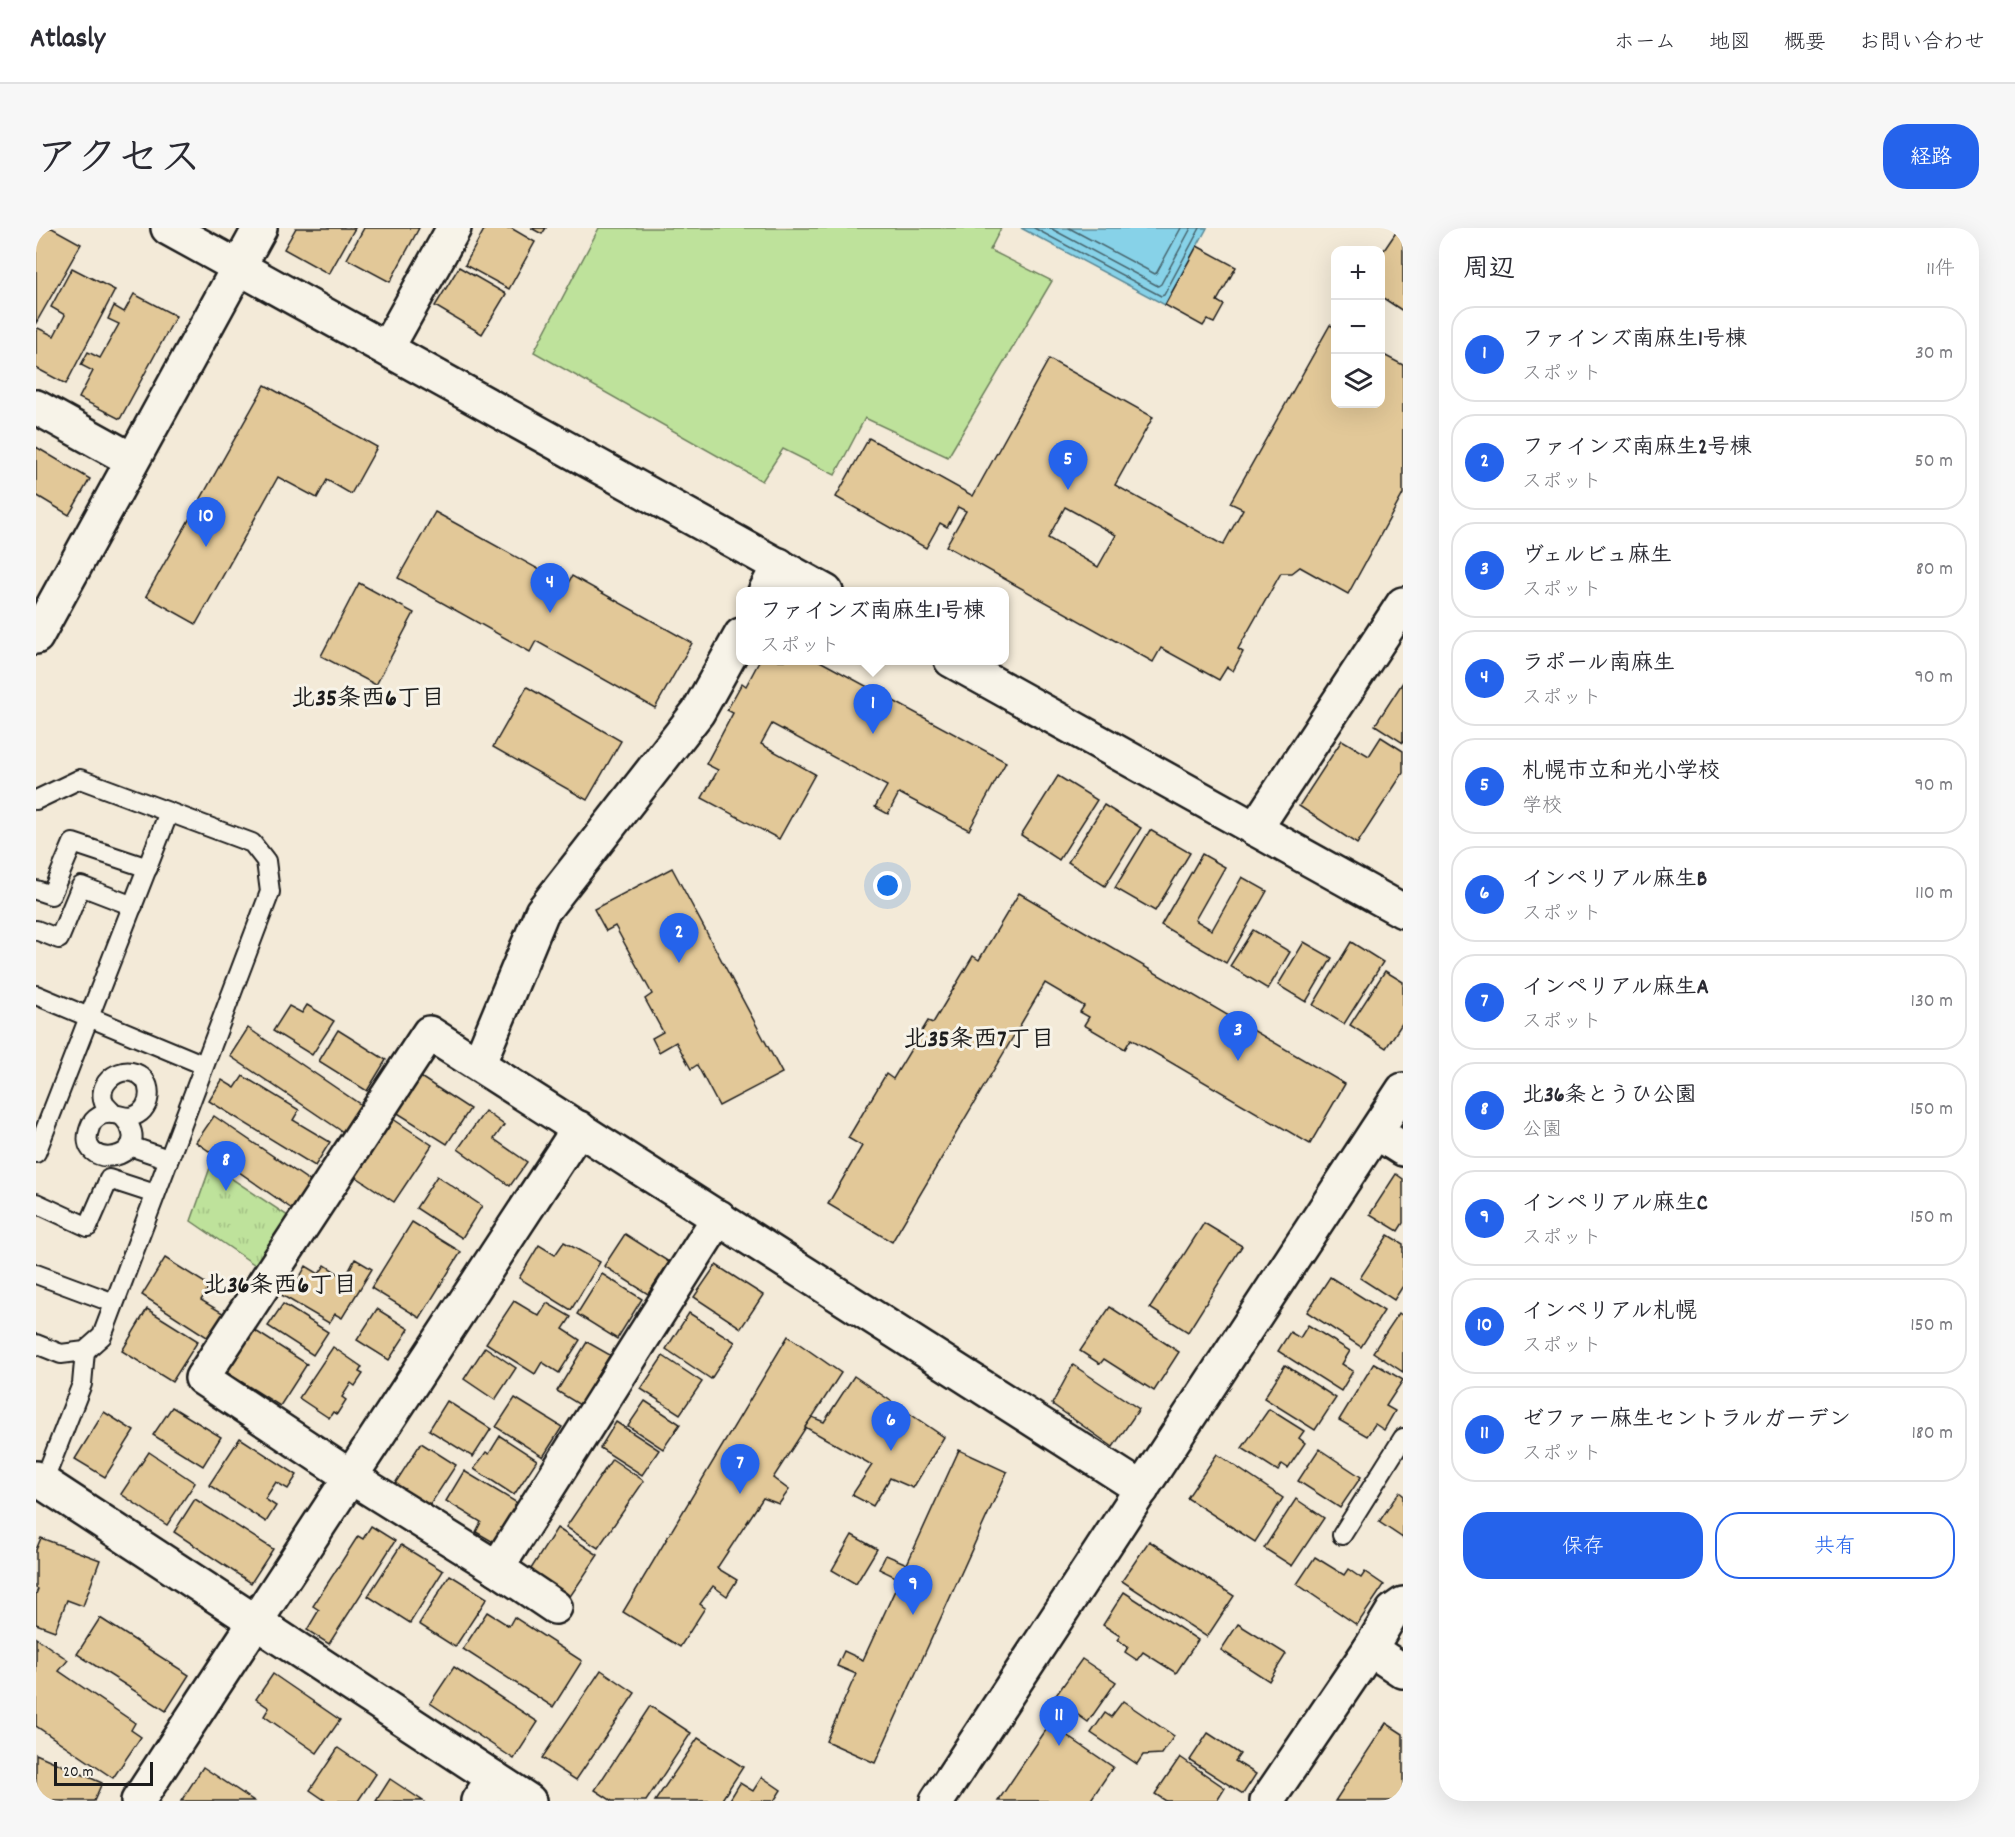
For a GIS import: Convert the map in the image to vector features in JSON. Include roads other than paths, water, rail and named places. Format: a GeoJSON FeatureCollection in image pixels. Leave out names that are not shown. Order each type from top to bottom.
{"type":"FeatureCollection","features":[{"type":"Feature","properties":{"kind":"street"},"geometry":{"type":"LineString","coordinates":[[168,228],[387,348],[772,578],[809,587]]}},
{"type":"Feature","properties":{"kind":"street"},"geometry":{"type":"LineString","coordinates":[[36,637],[260,228]]}},
{"type":"Feature","properties":{"kind":"street"},"geometry":{"type":"LineString","coordinates":[[387,348],[454,228]]}},
{"type":"Feature","properties":{"kind":"street"},"geometry":{"type":"LineString","coordinates":[[36,408],[132,460]]}},
{"type":"Feature","properties":{"kind":"street"},"geometry":{"type":"LineString","coordinates":[[1255,829],[1403,604]]}},
{"type":"Feature","properties":{"kind":"street"},"geometry":{"type":"LineString","coordinates":[[479,1063],[542,912],[698,712],[736,644]]}},
{"type":"Feature","properties":{"kind":"street"},"geometry":{"type":"LineString","coordinates":[[960,665],[1403,911]]}},
{"type":"Feature","properties":{"kind":"street"},"geometry":{"type":"LineString","coordinates":[[555,1606],[351,1477],[202,1378],[429,1033],[1142,1489]]}},
{"type":"Feature","properties":{"kind":"street"},"geometry":{"type":"LineString","coordinates":[[937,1801],[1403,1090]]}},
{"type":"Feature","properties":{"kind":"street"},"geometry":{"type":"LineString","coordinates":[[138,1801],[579,1128]]}},
{"type":"Feature","properties":{"kind":"street"},"geometry":{"type":"LineString","coordinates":[[1376,1132],[1403,1149]]}},
{"type":"Feature","properties":{"kind":"street"},"geometry":{"type":"LineString","coordinates":[[497,1568],[719,1217]]}},
{"type":"Feature","properties":{"kind":"street"},"geometry":{"type":"LineString","coordinates":[[39,1481],[256,1623],[486,1790],[529,1801]]}},
{"type":"Feature","properties":{"kind":"street"},"geometry":{"type":"LineString","coordinates":[[1267,1801],[1370,1649],[1393,1611],[1403,1604]]}},
{"type":"Feature","properties":{"kind":"street"},"geometry":{"type":"LineString","coordinates":[[1370,1649],[1403,1671]]}},
{"type":"Feature","properties":{"kind":"lane"},"geometry":{"type":"LineString","coordinates":[[36,800],[80,779],[252,843],[266,861],[270,892],[102,1336],[85,1351],[61,1354],[36,1344]]}},
{"type":"Feature","properties":{"kind":"lane"},"geometry":{"type":"LineString","coordinates":[[36,1153],[169,812]]}},
{"type":"Feature","properties":{"kind":"lane"},"geometry":{"type":"LineString","coordinates":[[36,890],[51,895],[73,843],[148,868]]}},
{"type":"Feature","properties":{"kind":"lane"},"geometry":{"type":"LineString","coordinates":[[36,930],[59,939],[81,886],[133,906]]}},
{"type":"Feature","properties":{"kind":"lane"},"geometry":{"type":"LineString","coordinates":[[36,995],[204,1065]]}},
{"type":"Feature","properties":{"kind":"lane"},"geometry":{"type":"LineString","coordinates":[[134,1072],[148,1042]]}},
{"type":"Feature","properties":{"kind":"lane"},"geometry":{"type":"LineString","coordinates":[[118,1115],[100,1115],[91,1123],[87,1135],[90,1146],[98,1155],[110,1158],[122,1155],[130,1146],[133,1135],[130,1125],[118,1115],[104,1103],[103,1090],[109,1078],[121,1071],[134,1072],[144,1078],[149,1088],[149,1100],[144,1110],[135,1116],[118,1115]]}},
{"type":"Feature","properties":{"kind":"lane"},"geometry":{"type":"LineString","coordinates":[[130,1146],[168,1159]]}},
{"type":"Feature","properties":{"kind":"lane"},"geometry":{"type":"LineString","coordinates":[[36,1203],[88,1227],[109,1179],[155,1194]]}},
{"type":"Feature","properties":{"kind":"lane"},"geometry":{"type":"LineString","coordinates":[[36,1274],[114,1304]]}},
{"type":"Feature","properties":{"kind":"lane"},"geometry":{"type":"LineString","coordinates":[[39,1481],[82,1384],[85,1351]]}},
{"type":"Feature","properties":{"kind":"lane"},"geometry":{"type":"LineString","coordinates":[[1342,1535],[1403,1438]]}},
{"type":"Feature","properties":{"kind":"water"},"geometry":{"type":"Polygon","coordinates":[[[1021,228],[1207,228],[1165,305],[1021,228]]]}},
{"type":"Feature","properties":{"kind":"place","name":"札幌市立和光小学校"},"geometry":{"type":"Point","coordinates":[1068,490]}},
{"type":"Feature","properties":{"kind":"place","name":"インペリアル札幌"},"geometry":{"type":"Point","coordinates":[206,547]}},
{"type":"Feature","properties":{"kind":"place","name":"ラポール南麻生"},"geometry":{"type":"Point","coordinates":[550,613]}},
{"type":"Feature","properties":{"kind":"place","name":"ファインズ南麻生1号棟"},"geometry":{"type":"Point","coordinates":[873,734]}},
{"type":"Feature","properties":{"kind":"place","name":"ファインズ南麻生2号棟"},"geometry":{"type":"Point","coordinates":[679,963]}},
{"type":"Feature","properties":{"kind":"place","name":"ヴェルビュ麻生"},"geometry":{"type":"Point","coordinates":[1238,1061]}},
{"type":"Feature","properties":{"kind":"place","name":"北36条とうひ公園"},"geometry":{"type":"Point","coordinates":[226,1191]}},
{"type":"Feature","properties":{"kind":"place","name":"インペリアル麻生B"},"geometry":{"type":"Point","coordinates":[891,1451]}},
{"type":"Feature","properties":{"kind":"place","name":"インペリアル麻生A"},"geometry":{"type":"Point","coordinates":[740,1494]}},
{"type":"Feature","properties":{"kind":"place","name":"インペリアル麻生C"},"geometry":{"type":"Point","coordinates":[913,1615]}},
{"type":"Feature","properties":{"kind":"place","name":"ゼファー麻生セントラルガーデン"},"geometry":{"type":"Point","coordinates":[1059,1746]}},
{"type":"Feature","properties":{"kind":"district","name":"北35条西6丁目"},"geometry":{"type":"Point","coordinates":[368,697]}},
{"type":"Feature","properties":{"kind":"district","name":"北35条西7丁目"},"geometry":{"type":"Point","coordinates":[979,1038]}},
{"type":"Feature","properties":{"kind":"district","name":"北36条西6丁目"},"geometry":{"type":"Point","coordinates":[280,1284]}}]}
